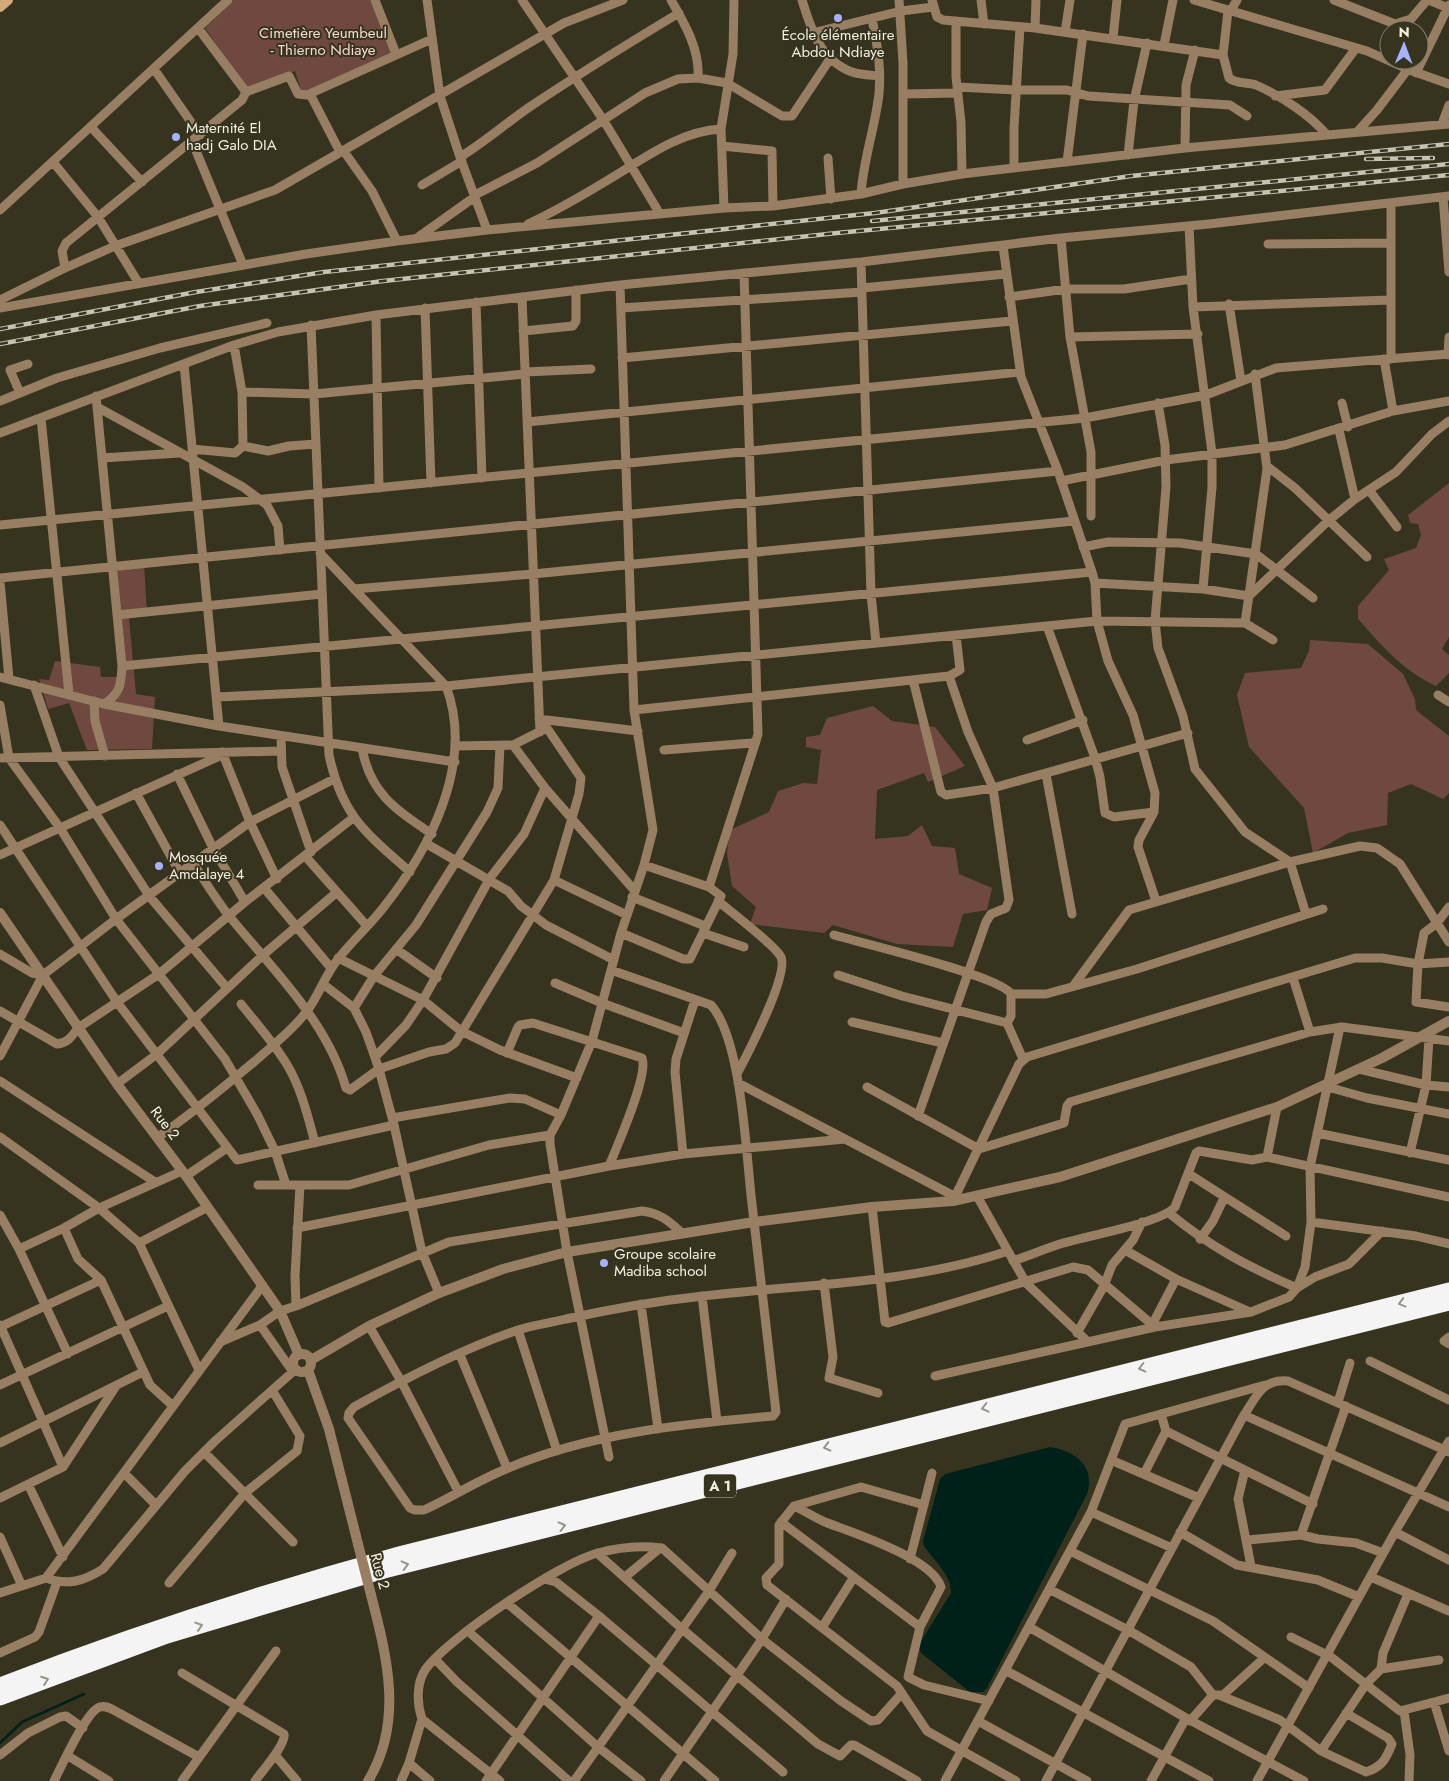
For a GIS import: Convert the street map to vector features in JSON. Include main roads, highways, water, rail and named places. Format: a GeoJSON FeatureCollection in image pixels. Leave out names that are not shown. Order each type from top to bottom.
{"type":"FeatureCollection","features":[{"type":"Feature","properties":{"kind":"highway","name":"A 1"},"geometry":{"type":"LineString","coordinates":[[0,1685],[159,1626],[316,1577],[381,1559],[1449,1290]]}},
{"type":"Feature","properties":{"kind":"highway","name":"A 1"},"geometry":{"type":"LineString","coordinates":[[0,1698],[167,1636],[384,1571],[1449,1303]]}},
{"type":"Feature","properties":{"kind":"main road"},"geometry":{"type":"LineString","coordinates":[[0,7],[8,0]]}},
{"type":"Feature","properties":{"kind":"water"},"geometry":{"type":"Polygon","coordinates":[[[1050,1447],[1075,1456],[1086,1468],[1089,1475],[1087,1494],[987,1688],[983,1692],[970,1692],[921,1653],[918,1646],[951,1593],[945,1574],[924,1546],[923,1541],[940,1479],[945,1474],[1050,1447]]]}},
{"type":"Feature","properties":{"kind":"waterway"},"geometry":{"type":"LineString","coordinates":[[0,1743],[22,1722],[84,1694]]}},
{"type":"Feature","properties":{"kind":"railway"},"geometry":{"type":"LineString","coordinates":[[0,329],[196,292],[324,272],[875,213],[1131,176],[1449,144]]}},
{"type":"Feature","properties":{"kind":"railway"},"geometry":{"type":"LineString","coordinates":[[1366,159],[1433,158]]}},
{"type":"Feature","properties":{"kind":"railway"},"geometry":{"type":"LineString","coordinates":[[872,221],[1449,164]]}},
{"type":"Feature","properties":{"kind":"railway"},"geometry":{"type":"LineString","coordinates":[[0,344],[200,306],[383,281],[837,233],[1449,175]]}},
{"type":"Feature","properties":{"kind":"place","name":"École élémentaire Abdou Ndiaye"},"geometry":{"type":"Point","coordinates":[838,18]}},
{"type":"Feature","properties":{"kind":"place","name":"Maternité El hadj Galo DIA"},"geometry":{"type":"Point","coordinates":[176,137]}},
{"type":"Feature","properties":{"kind":"place","name":"Mosquée Amdalaye 4"},"geometry":{"type":"Point","coordinates":[159,866]}},
{"type":"Feature","properties":{"kind":"place","name":"Groupe scolaire Madiba school"},"geometry":{"type":"Point","coordinates":[604,1263]}},
{"type":"Feature","properties":{"kind":"park label","name":"Cimetière Yeumbeul - Thierno Ndiaye"},"geometry":{"type":"Point","coordinates":[323,42]}}]}
